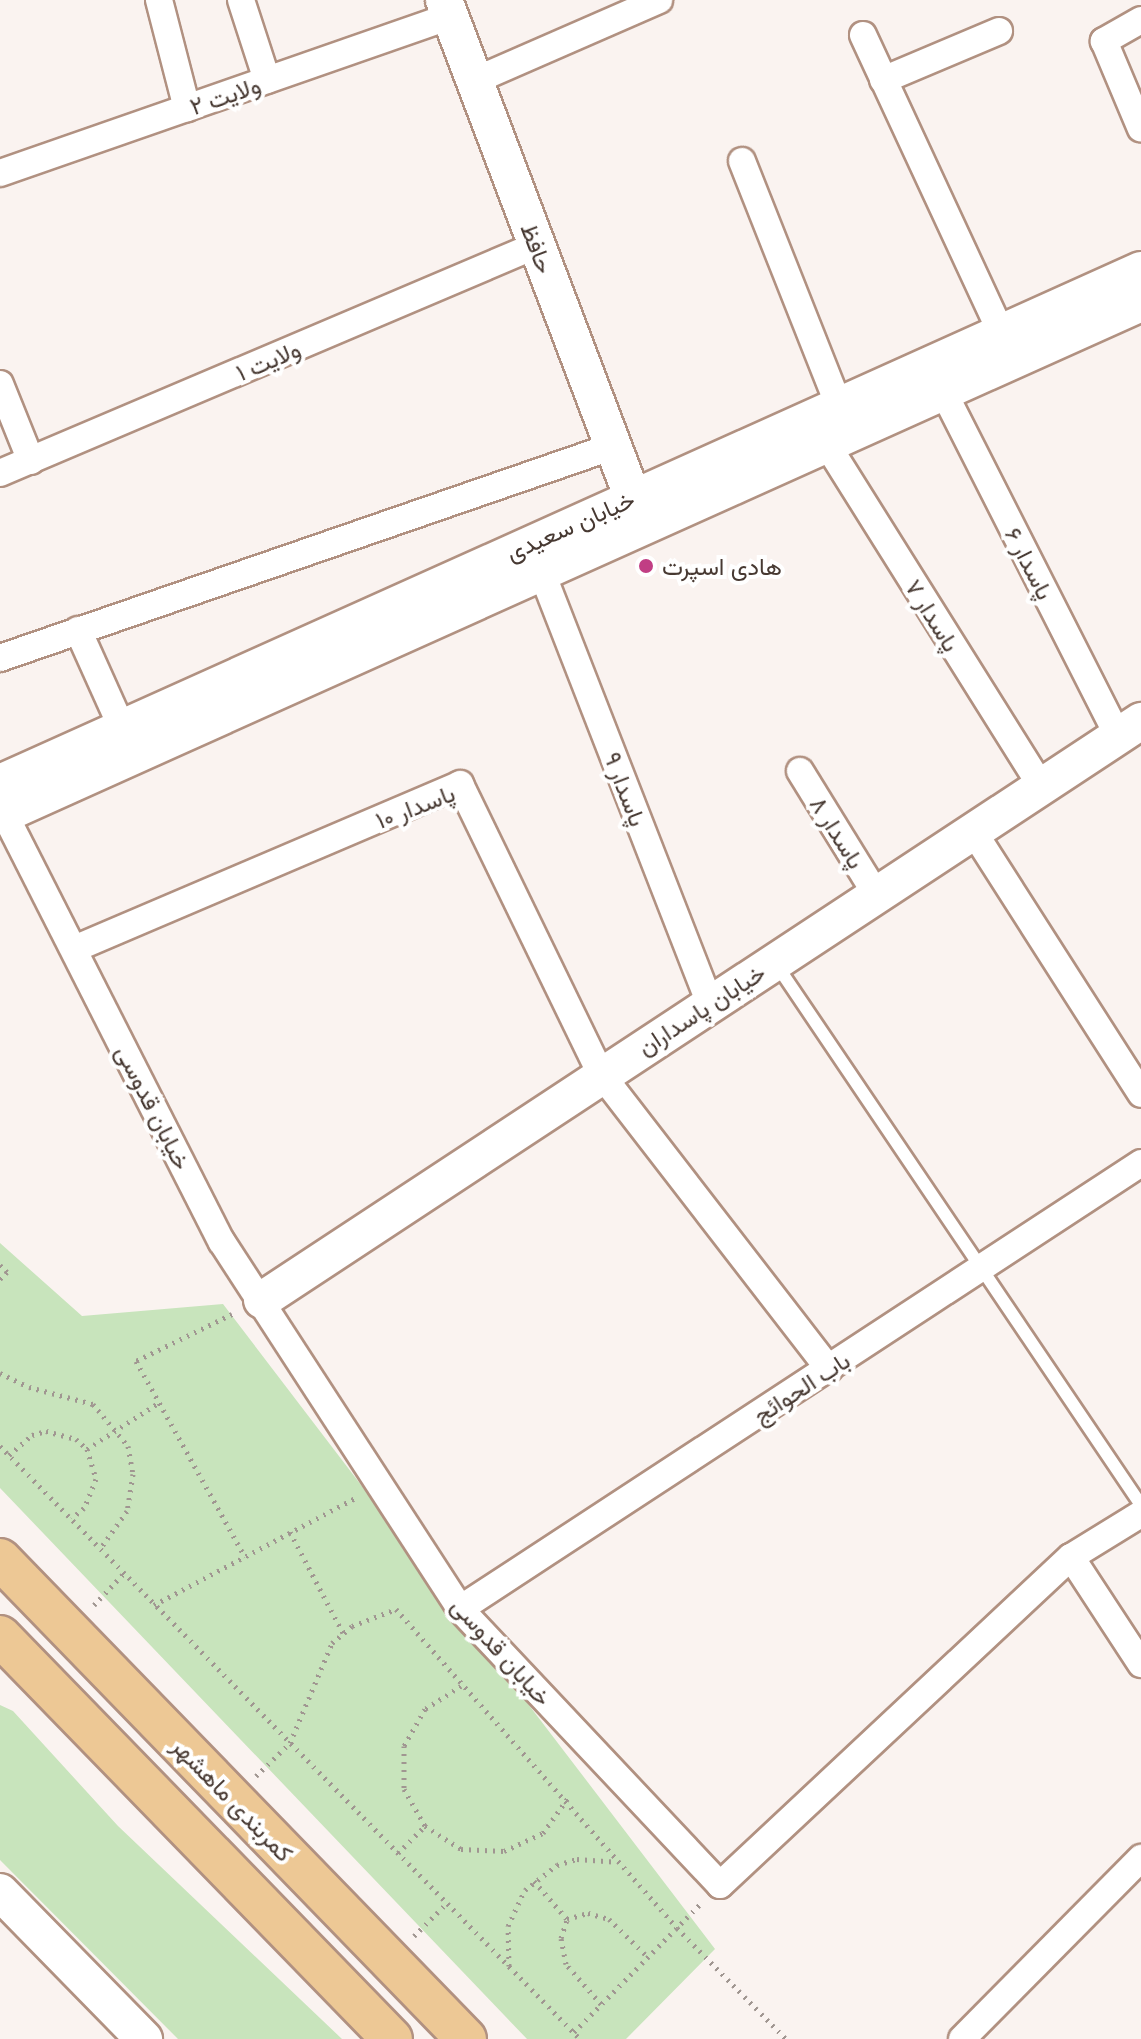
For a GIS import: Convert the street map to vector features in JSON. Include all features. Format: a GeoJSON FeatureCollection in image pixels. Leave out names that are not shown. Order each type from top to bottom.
{"type":"FeatureCollection","features":[{"type":"Feature","properties":{"kind":"main road","name":"حافظ"},"geometry":{"type":"LineString","coordinates":[[447,8],[632,496]]}},
{"type":"Feature","properties":{"kind":"main road","name":"خیابان سعیدی"},"geometry":{"type":"LineString","coordinates":[[1,804],[122,728],[838,403],[1141,270]]}},
{"type":"Feature","properties":{"kind":"main road","name":"خیابان سعیدی"},"geometry":{"type":"LineString","coordinates":[[1,804],[542,573],[1141,303]]}},
{"type":"Feature","properties":{"kind":"main road","name":"خیابان پاسداران"},"geometry":{"type":"LineString","coordinates":[[262,1300],[1129,728]]}},
{"type":"Feature","properties":{"kind":"main road","name":"کمربندی ماهشهر"},"geometry":{"type":"LineString","coordinates":[[0,1559],[466,2039]]}},
{"type":"Feature","properties":{"kind":"main road"},"geometry":{"type":"LineString","coordinates":[[5,1645],[392,2039]]}},
{"type":"Feature","properties":{"kind":"main road"},"geometry":{"type":"LineString","coordinates":[[0,1892],[144,2039]]}},
{"type":"Feature","properties":{"kind":"street"},"geometry":{"type":"LineString","coordinates":[[159,0],[187,108]]}},
{"type":"Feature","properties":{"kind":"street"},"geometry":{"type":"LineString","coordinates":[[241,0],[267,80]]}},
{"type":"Feature","properties":{"kind":"street"},"geometry":{"type":"LineString","coordinates":[[474,81],[659,0]]}},
{"type":"Feature","properties":{"kind":"street","name":"ولایت ۲"},"geometry":{"type":"LineString","coordinates":[[0,173],[267,80],[447,8]]}},
{"type":"Feature","properties":{"kind":"street"},"geometry":{"type":"LineString","coordinates":[[1141,20],[1104,41],[1141,129]]}},
{"type":"Feature","properties":{"kind":"street"},"geometry":{"type":"LineString","coordinates":[[883,80],[999,31]]}},
{"type":"Feature","properties":{"kind":"street"},"geometry":{"type":"LineString","coordinates":[[863,35],[1001,332]]}},
{"type":"Feature","properties":{"kind":"street"},"geometry":{"type":"LineString","coordinates":[[742,161],[838,403]]}},
{"type":"Feature","properties":{"kind":"street","name":"ولایت ۱"},"geometry":{"type":"LineString","coordinates":[[0,473],[537,245]]}},
{"type":"Feature","properties":{"kind":"street"},"geometry":{"type":"LineString","coordinates":[[0,384],[31,461]]}},
{"type":"Feature","properties":{"kind":"street","name":"پاسدار ۶"},"geometry":{"type":"LineString","coordinates":[[943,391],[1129,728]]}},
{"type":"Feature","properties":{"kind":"street","name":"پاسدار ۷"},"geometry":{"type":"LineString","coordinates":[[826,443],[1041,786]]}},
{"type":"Feature","properties":{"kind":"street"},"geometry":{"type":"LineString","coordinates":[[0,658],[614,446]]}},
{"type":"Feature","properties":{"kind":"street","name":"پاسدار ۹"},"geometry":{"type":"LineString","coordinates":[[542,573],[710,1004]]}},
{"type":"Feature","properties":{"kind":"street"},"geometry":{"type":"LineString","coordinates":[[78,630],[122,728]]}},
{"type":"Feature","properties":{"kind":"street","name":"پاسدار ۸"},"geometry":{"type":"LineString","coordinates":[[800,771],[876,894]]}},
{"type":"Feature","properties":{"kind":"street","name":"پاسدار ۱۰"},"geometry":{"type":"LineString","coordinates":[[74,949],[460,784],[601,1074]]}},
{"type":"Feature","properties":{"kind":"street","name":"خیابان قدوسی"},"geometry":{"type":"LineString","coordinates":[[1,804],[222,1242],[460,1609],[720,1885]]}},
{"type":"Feature","properties":{"kind":"street"},"geometry":{"type":"LineString","coordinates":[[973,831],[1141,1094]]}},
{"type":"Feature","properties":{"kind":"street"},"geometry":{"type":"LineString","coordinates":[[601,1074],[829,1369]]}},
{"type":"Feature","properties":{"kind":"street","name":"باب الحوائج"},"geometry":{"type":"LineString","coordinates":[[460,1609],[1141,1163]]}},
{"type":"Feature","properties":{"kind":"street"},"geometry":{"type":"LineString","coordinates":[[720,1885],[1071,1557],[1141,1514]]}},
{"type":"Feature","properties":{"kind":"street"},"geometry":{"type":"LineString","coordinates":[[1071,1557],[1141,1664]]}},
{"type":"Feature","properties":{"kind":"street"},"geometry":{"type":"LineString","coordinates":[[962,2039],[1141,1858]]}},
{"type":"Feature","properties":{"kind":"lane"},"geometry":{"type":"LineString","coordinates":[[774,962],[1141,1505]]}},
{"type":"Feature","properties":{"kind":"path"},"geometry":{"type":"LineString","coordinates":[[0,1265],[7,1272],[0,1279]]}},
{"type":"Feature","properties":{"kind":"path"},"geometry":{"type":"LineString","coordinates":[[245,1557],[136,1361],[262,1300]]}},
{"type":"Feature","properties":{"kind":"path"},"geometry":{"type":"LineString","coordinates":[[0,1373],[29,1387],[93,1404],[117,1427],[128,1446],[133,1474],[127,1511],[100,1549]]}},
{"type":"Feature","properties":{"kind":"path"},"geometry":{"type":"LineString","coordinates":[[87,1449],[160,1402]]}},
{"type":"Feature","properties":{"kind":"path"},"geometry":{"type":"LineString","coordinates":[[9,1455],[19,1443],[46,1431],[62,1433],[87,1449],[96,1479],[93,1495],[72,1518]]}},
{"type":"Feature","properties":{"kind":"path"},"geometry":{"type":"LineString","coordinates":[[0,1446],[580,2039]]}},
{"type":"Feature","properties":{"kind":"path"},"geometry":{"type":"LineString","coordinates":[[154,1605],[381,1484]]}},
{"type":"Feature","properties":{"kind":"path"},"geometry":{"type":"LineString","coordinates":[[290,1532],[343,1633]]}},
{"type":"Feature","properties":{"kind":"path"},"geometry":{"type":"LineString","coordinates":[[70,1631],[124,1573]]}},
{"type":"Feature","properties":{"kind":"path"},"geometry":{"type":"LineString","coordinates":[[233,1799],[290,1743],[313,1678],[343,1633],[396,1609],[461,1686],[568,1798],[617,1862],[786,2039]]}},
{"type":"Feature","properties":{"kind":"path"},"geometry":{"type":"LineString","coordinates":[[461,1686],[425,1709],[404,1746],[404,1789],[425,1826],[461,1849],[504,1851],[543,1833],[568,1798]]}},
{"type":"Feature","properties":{"kind":"path"},"geometry":{"type":"LineString","coordinates":[[398,1853],[425,1826]]}},
{"type":"Feature","properties":{"kind":"path"},"geometry":{"type":"LineString","coordinates":[[509,1966],[508,1926],[514,1907],[534,1881],[577,1859],[617,1862]]}},
{"type":"Feature","properties":{"kind":"path"},"geometry":{"type":"LineString","coordinates":[[534,1881],[567,1919]]}},
{"type":"Feature","properties":{"kind":"path"},"geometry":{"type":"LineString","coordinates":[[573,2032],[720,1885]]}},
{"type":"Feature","properties":{"kind":"path"},"geometry":{"type":"LineString","coordinates":[[390,1961],[447,1903]]}},
{"type":"Feature","properties":{"kind":"path"},"geometry":{"type":"LineString","coordinates":[[567,1919],[588,1913],[609,1919],[648,1957]]}},
{"type":"Feature","properties":{"kind":"path"},"geometry":{"type":"LineString","coordinates":[[567,1919],[561,1938],[566,1964],[601,2004]]}},
{"type":"Feature","properties":{"kind":"green space"},"geometry":{"type":"Polygon","coordinates":[[[0,1243],[82,1316],[223,1304],[715,1949],[626,2039],[527,2039],[0,1488],[0,1243]]]}},
{"type":"Feature","properties":{"kind":"green space"},"geometry":{"type":"Polygon","coordinates":[[[0,1705],[13,1711],[118,1826],[342,2039],[178,2039],[0,1860],[0,1705]]]}},
{"type":"Feature","properties":{"kind":"place","name":"هادی اسپرت"},"geometry":{"type":"Point","coordinates":[646,566]}}]}
